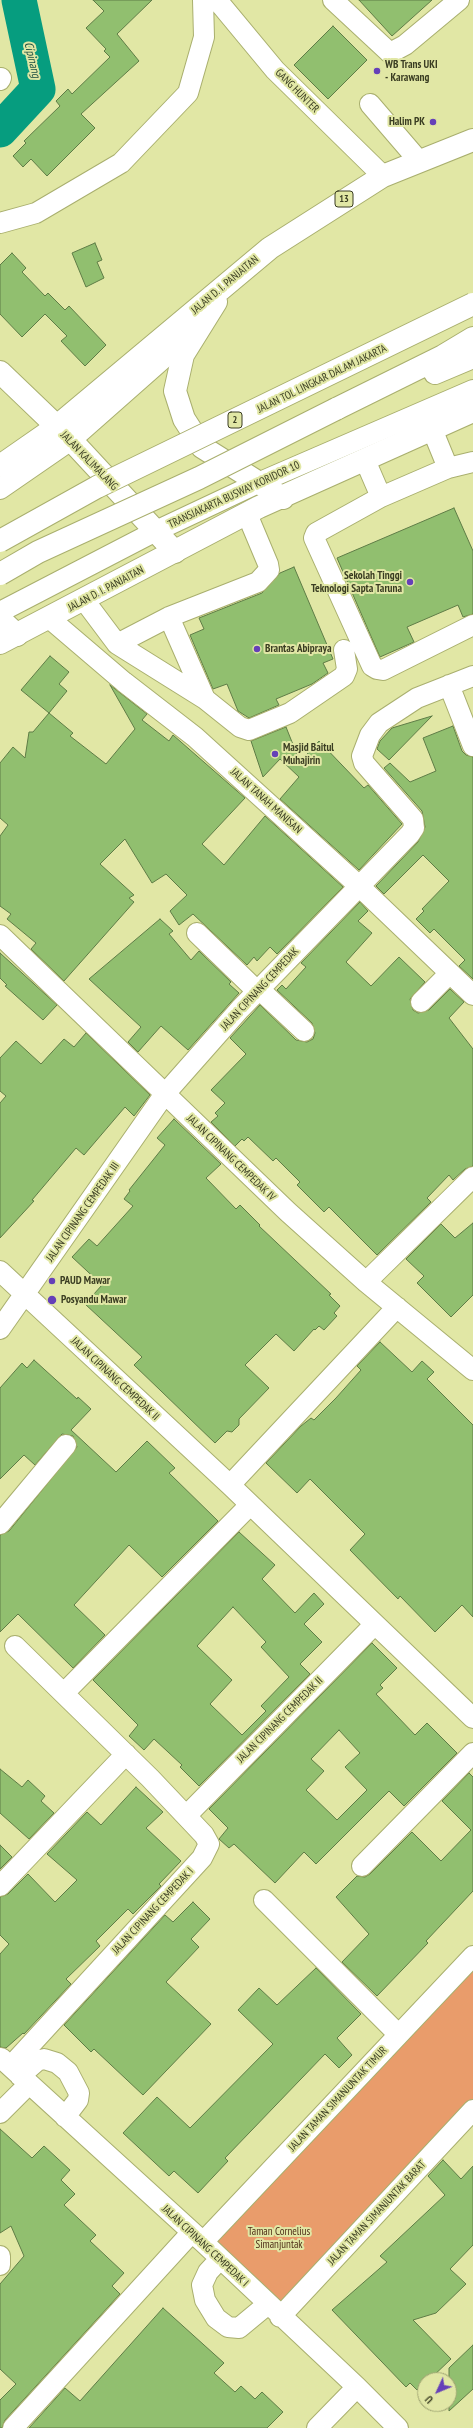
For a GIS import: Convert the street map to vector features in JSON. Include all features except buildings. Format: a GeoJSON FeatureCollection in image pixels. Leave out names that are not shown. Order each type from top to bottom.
{"type":"FeatureCollection","features":[{"type":"Feature","properties":{"kind":"main road","name":"JALAN D. I. PANJAITAN"},"geometry":{"type":"LineString","coordinates":[[0,466],[64,433],[229,282],[270,248],[383,176],[473,140]]}},
{"type":"Feature","properties":{"kind":"main road"},"geometry":{"type":"LineString","coordinates":[[229,282],[183,355],[176,391],[184,419],[202,447],[283,498]]}},
{"type":"Feature","properties":{"kind":"main road","name":"JALAN TOL LINGKAR DALAM JAKARTA"},"geometry":{"type":"LineString","coordinates":[[0,541],[97,487],[473,304]]}},
{"type":"Feature","properties":{"kind":"main road"},"geometry":{"type":"LineString","coordinates":[[0,574],[38,552],[199,478],[443,356],[473,338]]}},
{"type":"Feature","properties":{"kind":"main road"},"geometry":{"type":"LineString","coordinates":[[336,409],[473,357]]}},
{"type":"Feature","properties":{"kind":"main road","name":"JALAN KALIMALANG"},"geometry":{"type":"LineString","coordinates":[[0,372],[64,433],[175,552]]}},
{"type":"Feature","properties":{"kind":"main road","name":"JALAN D. I. PANJAITAN"},"geometry":{"type":"LineString","coordinates":[[8,639],[247,514],[432,428],[473,411]]}},
{"type":"Feature","properties":{"kind":"main road"},"geometry":{"type":"LineString","coordinates":[[0,619],[8,639]]}},
{"type":"Feature","properties":{"kind":"street"},"geometry":{"type":"LineString","coordinates":[[0,223],[36,213],[121,162],[188,93],[204,37],[203,0]]}},
{"type":"Feature","properties":{"kind":"street","name":"GANG HUNTER"},"geometry":{"type":"LineString","coordinates":[[217,0],[275,70],[383,176]]}},
{"type":"Feature","properties":{"kind":"street"},"geometry":{"type":"LineString","coordinates":[[333,0],[390,53],[405,45],[459,0]]}},
{"type":"Feature","properties":{"kind":"street"},"geometry":{"type":"LineString","coordinates":[[370,104],[419,161]]}},
{"type":"Feature","properties":{"kind":"street","name":"TRANSJAKARTA BUSWAY KORIDOR 10"},"geometry":{"type":"LineString","coordinates":[[0,612],[156,531],[258,483],[473,390]]}},
{"type":"Feature","properties":{"kind":"street"},"geometry":{"type":"LineString","coordinates":[[432,428],[448,468]]}},
{"type":"Feature","properties":{"kind":"street"},"geometry":{"type":"LineString","coordinates":[[0,489],[64,433]]}},
{"type":"Feature","properties":{"kind":"street"},"geometry":{"type":"LineString","coordinates":[[365,460],[381,498]]}},
{"type":"Feature","properties":{"kind":"street"},"geometry":{"type":"LineString","coordinates":[[473,462],[448,468],[381,498],[316,533],[314,538],[372,666],[383,670],[473,625]]}},
{"type":"Feature","properties":{"kind":"street"},"geometry":{"type":"LineString","coordinates":[[117,644],[169,617],[258,582],[269,570],[268,564],[247,514]]}},
{"type":"Feature","properties":{"kind":"street"},"geometry":{"type":"LineString","coordinates":[[84,600],[117,644],[205,699],[240,727],[249,730],[290,713],[344,676],[347,670],[344,650]]}},
{"type":"Feature","properties":{"kind":"street"},"geometry":{"type":"LineString","coordinates":[[169,617],[205,699]]}},
{"type":"Feature","properties":{"kind":"street","name":"JALAN TANAH MANISAN"},"geometry":{"type":"LineString","coordinates":[[50,618],[124,682],[196,737],[358,885],[473,995]]}},
{"type":"Feature","properties":{"kind":"street"},"geometry":{"type":"LineString","coordinates":[[473,676],[449,686],[473,746]]}},
{"type":"Feature","properties":{"kind":"street","name":"JALAN CIPINANG CEMPEDAK"},"geometry":{"type":"LineString","coordinates":[[164,1095],[258,990],[358,885],[410,834],[414,824],[413,819],[364,763],[362,756],[370,735],[379,723],[417,698],[449,686]]}},
{"type":"Feature","properties":{"kind":"street"},"geometry":{"type":"LineString","coordinates":[[197,933],[258,990],[304,1030]]}},
{"type":"Feature","properties":{"kind":"street","name":"JALAN CIPINANG CEMPEDAK IV"},"geometry":{"type":"LineString","coordinates":[[0,935],[164,1095],[288,1212],[366,1282],[473,1370]]}},
{"type":"Feature","properties":{"kind":"street"},"geometry":{"type":"LineString","coordinates":[[421,1002],[450,973]]}},
{"type":"Feature","properties":{"kind":"street","name":"JALAN CIPINANG CEMPEDAK III"},"geometry":{"type":"LineString","coordinates":[[0,1329],[164,1095]]}},
{"type":"Feature","properties":{"kind":"street"},"geometry":{"type":"LineString","coordinates":[[366,1282],[473,1177]]}},
{"type":"Feature","properties":{"kind":"street","name":"JALAN CIPINANG CEMPEDAK II"},"geometry":{"type":"LineString","coordinates":[[0,1271],[230,1485],[374,1625],[473,1718]]}},
{"type":"Feature","properties":{"kind":"street"},"geometry":{"type":"LineString","coordinates":[[230,1485],[397,1307]]}},
{"type":"Feature","properties":{"kind":"street"},"geometry":{"type":"LineString","coordinates":[[0,1524],[66,1445]]}},
{"type":"Feature","properties":{"kind":"street"},"geometry":{"type":"LineString","coordinates":[[64,1693],[250,1504]]}},
{"type":"Feature","properties":{"kind":"street","name":"JALAN CIPINANG CEMPEDAK II"},"geometry":{"type":"LineString","coordinates":[[186,1816],[374,1625]]}},
{"type":"Feature","properties":{"kind":"street","name":"JALAN CIPINANG CEMPEDAK I"},"geometry":{"type":"LineString","coordinates":[[15,1646],[126,1754],[186,1816],[209,1844],[206,1852],[15,2071],[198,2237],[357,2387],[398,2428]]}},
{"type":"Feature","properties":{"kind":"street"},"geometry":{"type":"LineString","coordinates":[[0,1886],[126,1754]]}},
{"type":"Feature","properties":{"kind":"street"},"geometry":{"type":"LineString","coordinates":[[362,1866],[473,1754]]}},
{"type":"Feature","properties":{"kind":"street"},"geometry":{"type":"LineString","coordinates":[[264,1900],[398,2034]]}},
{"type":"Feature","properties":{"kind":"street","name":"JALAN TAMAN SIMANJUNTAK TIMUR"},"geometry":{"type":"LineString","coordinates":[[13,2428],[473,1956]]}},
{"type":"Feature","properties":{"kind":"street"},"geometry":{"type":"LineString","coordinates":[[0,2113],[15,2071],[44,2059],[57,2063],[68,2072],[78,2093],[78,2100],[65,2117]]}},
{"type":"Feature","properties":{"kind":"street","name":"JALAN TAMAN SIMANJUNTAK BARAT"},"geometry":{"type":"LineString","coordinates":[[220,2259],[208,2272],[202,2286],[205,2300],[216,2318],[228,2326],[239,2328],[274,2310],[473,2110]]}},
{"type":"Feature","properties":{"kind":"street"},"geometry":{"type":"LineString","coordinates":[[0,2256],[0,2265]]}},
{"type":"Feature","properties":{"kind":"street"},"geometry":{"type":"LineString","coordinates":[[317,2428],[357,2387]]}},
{"type":"Feature","properties":{"kind":"green space","name":"Taman Cornelius Simanjuntak"},"geometry":{"type":"Polygon","coordinates":[[[473,1963],[473,2106],[279,2310],[208,2242],[473,1963]]]}},
{"type":"Feature","properties":{"kind":"waterway","name":"Cipinang"},"geometry":{"type":"LineString","coordinates":[[0,130],[38,89],[19,0]]}},
{"type":"Feature","properties":{"kind":"place","name":"WB Trans UKI - Karawang"},"geometry":{"type":"Point","coordinates":[377,71]}},
{"type":"Feature","properties":{"kind":"place","name":"Halim PK"},"geometry":{"type":"Point","coordinates":[433,122]}},
{"type":"Feature","properties":{"kind":"place","name":"Sekolah Tinggi Teknologi Sapta Taruna"},"geometry":{"type":"Point","coordinates":[410,582]}},
{"type":"Feature","properties":{"kind":"place","name":"Brantas Abipraya"},"geometry":{"type":"Point","coordinates":[257,649]}},
{"type":"Feature","properties":{"kind":"place","name":"Masjid Baitul Muhajirin"},"geometry":{"type":"Point","coordinates":[275,754]}},
{"type":"Feature","properties":{"kind":"place","name":"PAUD Mawar"},"geometry":{"type":"Point","coordinates":[52,1281]}},
{"type":"Feature","properties":{"kind":"place","name":"Posyandu Mawar"},"geometry":{"type":"Point","coordinates":[52,1300]}}]}
